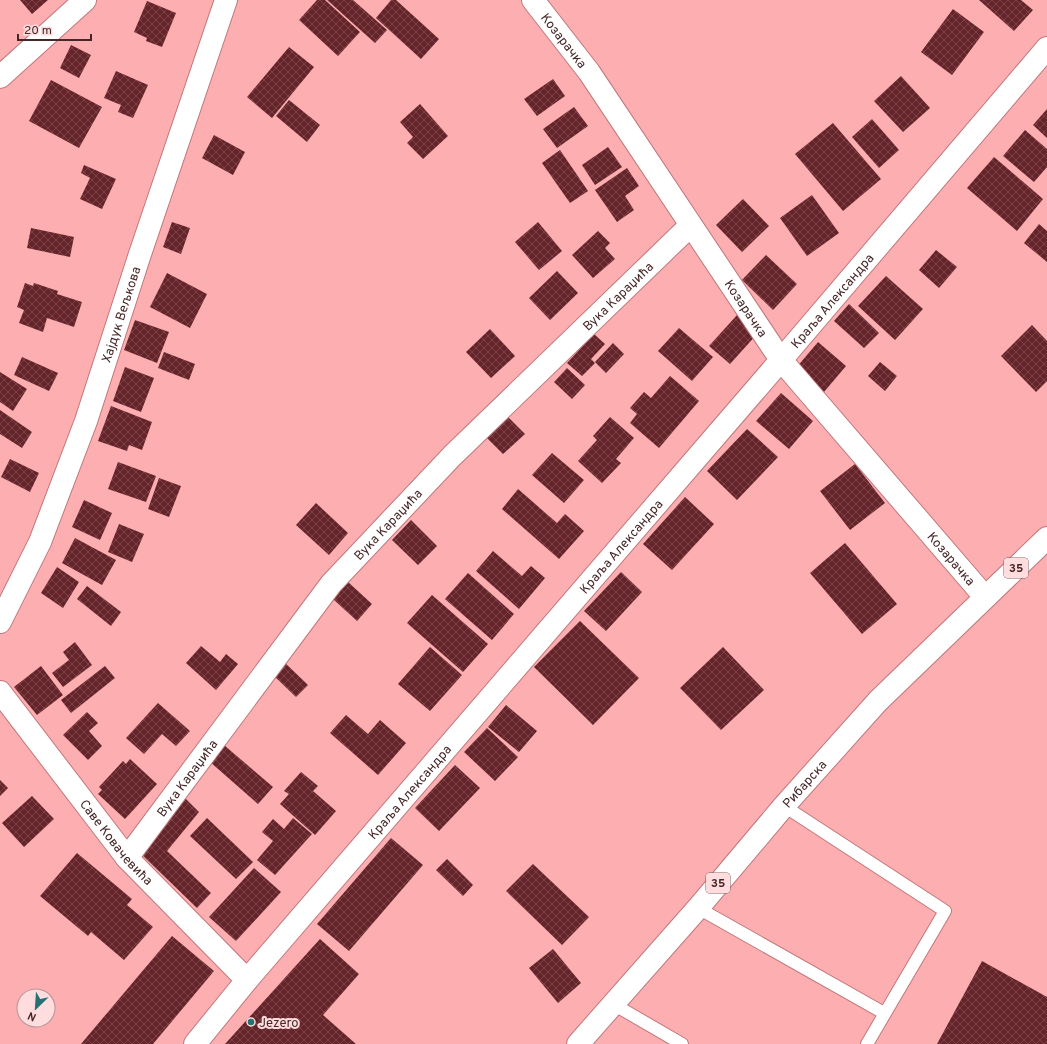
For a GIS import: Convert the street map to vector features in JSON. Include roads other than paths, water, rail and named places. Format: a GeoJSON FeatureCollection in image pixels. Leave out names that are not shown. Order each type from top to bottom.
{"type":"FeatureCollection","features":[{"type":"Feature","properties":{"kind":"street"},"geometry":{"type":"LineString","coordinates":[[0,77],[85,0]]}},
{"type":"Feature","properties":{"kind":"street","name":"Хајдук Вељкова"},"geometry":{"type":"LineString","coordinates":[[0,622],[40,542],[86,421],[139,257],[226,0]]}},
{"type":"Feature","properties":{"kind":"street","name":"Козарачка"},"geometry":{"type":"LineString","coordinates":[[534,0],[589,72],[690,226],[781,360],[985,597]]}},
{"type":"Feature","properties":{"kind":"street","name":"Краља Александра"},"geometry":{"type":"LineString","coordinates":[[194,1044],[247,980],[781,360],[1047,48]]}},
{"type":"Feature","properties":{"kind":"street","name":"Вука Караџића"},"geometry":{"type":"LineString","coordinates":[[127,858],[332,584],[452,456],[690,226]]}},
{"type":"Feature","properties":{"kind":"street","name":"Рибарска"},"geometry":{"type":"LineString","coordinates":[[578,1044],[878,700],[1047,538]]}},
{"type":"Feature","properties":{"kind":"street","name":"Саве Ковачевића"},"geometry":{"type":"LineString","coordinates":[[0,692],[127,858],[247,980]]}},
{"type":"Feature","properties":{"kind":"lane"},"geometry":{"type":"LineString","coordinates":[[784,806],[945,911],[867,1044]]}},
{"type":"Feature","properties":{"kind":"lane"},"geometry":{"type":"LineString","coordinates":[[698,908],[884,1013]]}},
{"type":"Feature","properties":{"kind":"lane"},"geometry":{"type":"LineString","coordinates":[[613,1004],[682,1044]]}},
{"type":"Feature","properties":{"kind":"place","name":"Jezero"},"geometry":{"type":"Point","coordinates":[251,1022]}}]}
